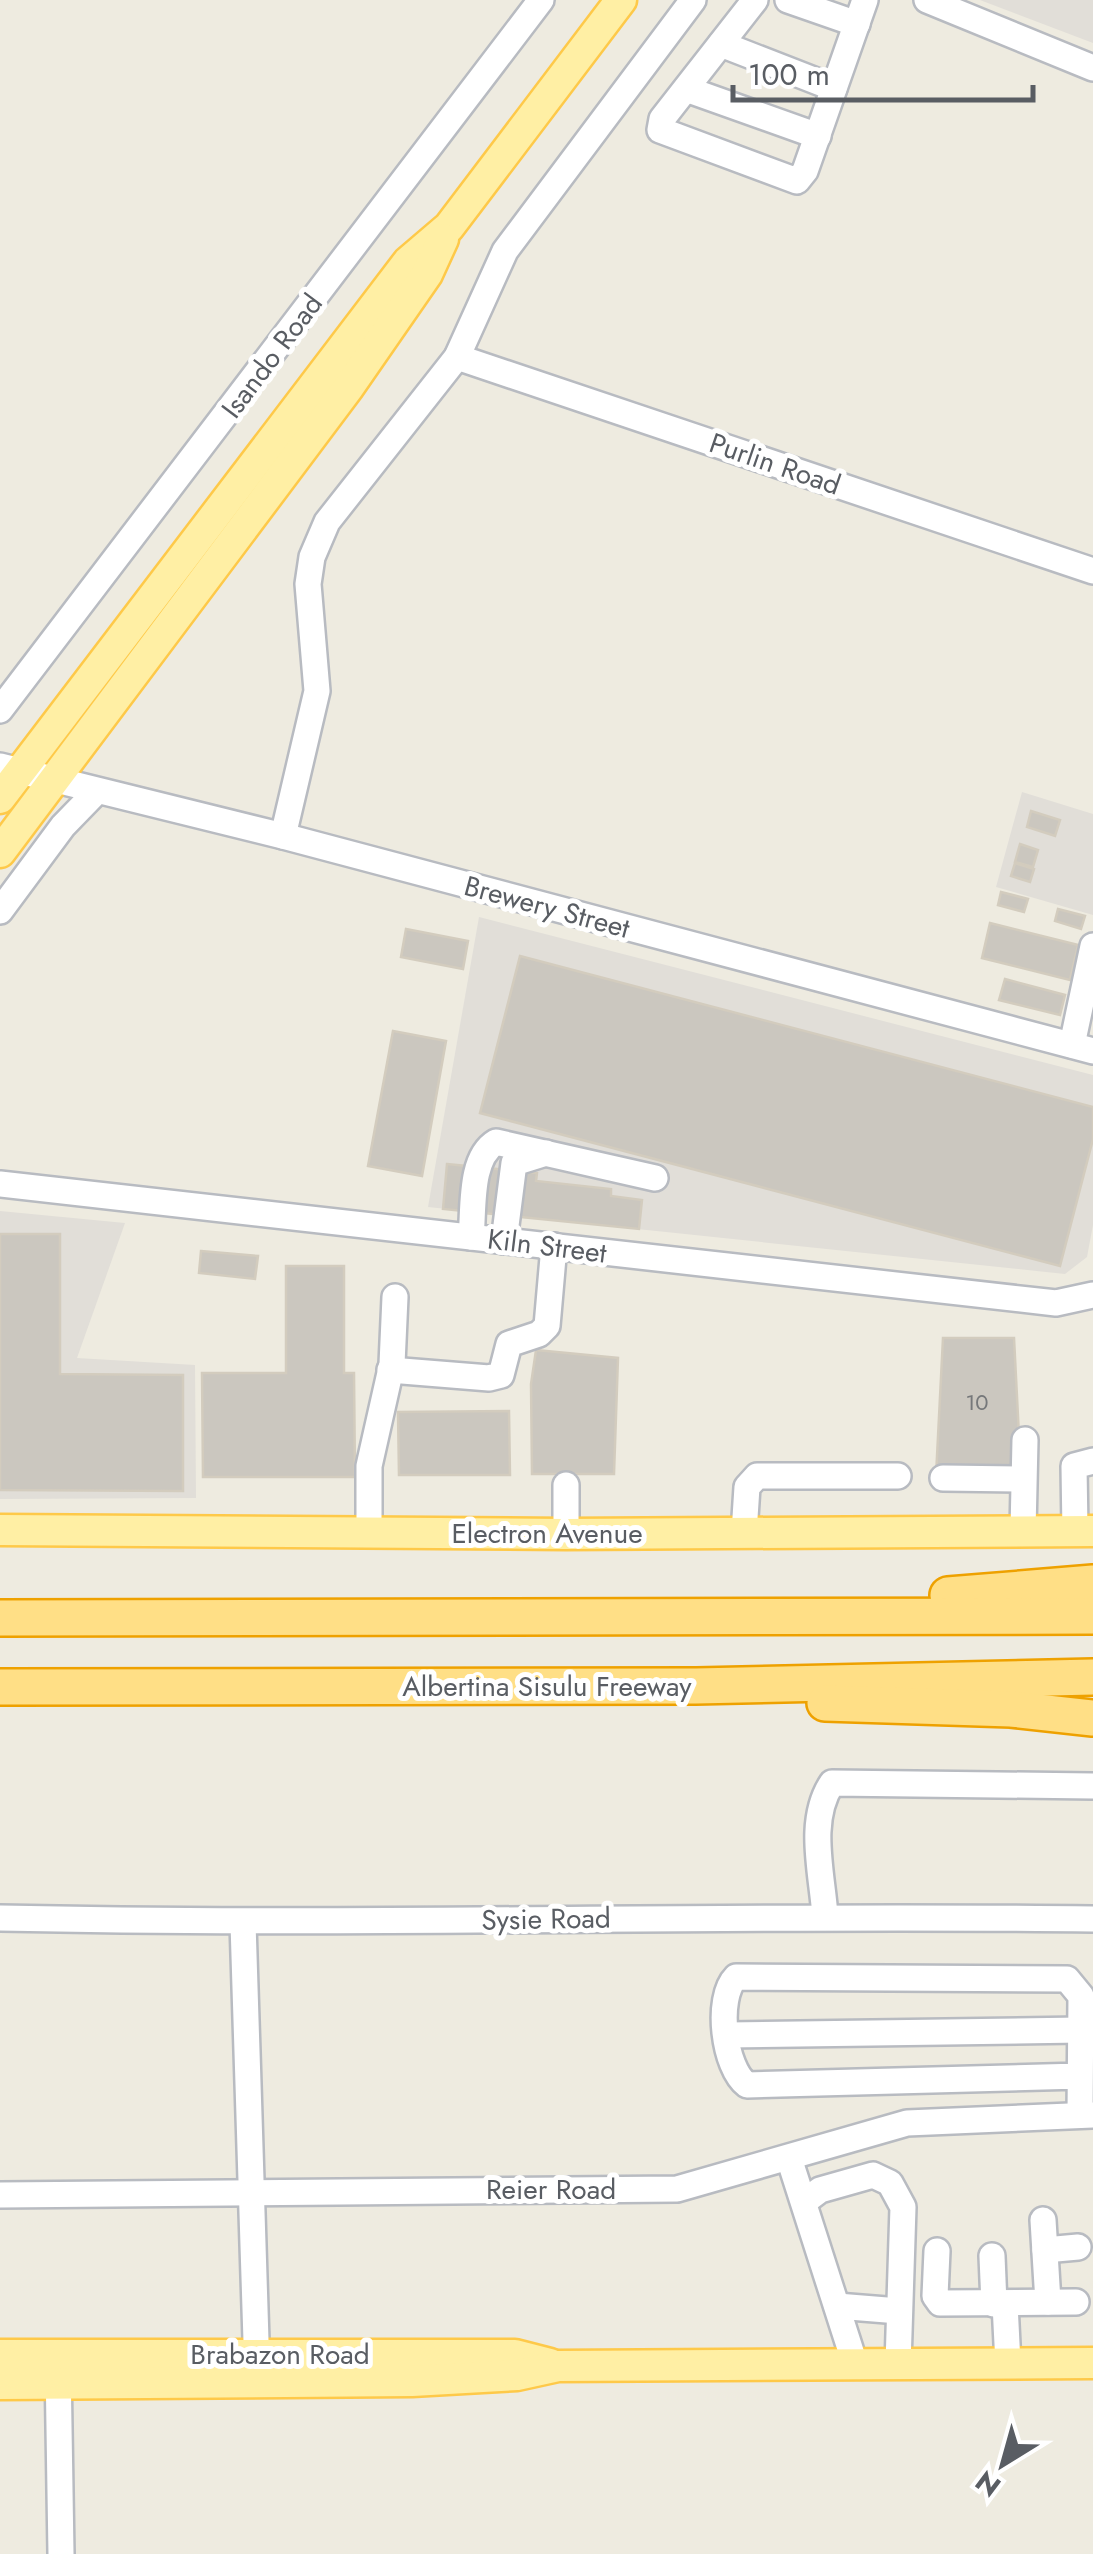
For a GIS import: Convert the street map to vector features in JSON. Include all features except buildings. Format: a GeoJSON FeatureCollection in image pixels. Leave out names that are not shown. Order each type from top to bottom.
{"type":"FeatureCollection","features":[{"type":"Feature","properties":{"kind":"highway"},"geometry":{"type":"LineString","coordinates":[[803,1614],[938,1596],[1093,1583]]}},
{"type":"Feature","properties":{"kind":"highway"},"geometry":{"type":"LineString","coordinates":[[0,1618],[1093,1616]]}},
{"type":"Feature","properties":{"kind":"highway","name":"Albertina Sisulu Freeway"},"geometry":{"type":"LineString","coordinates":[[0,1687],[696,1686],[1093,1677]]}},
{"type":"Feature","properties":{"kind":"highway"},"geometry":{"type":"LineString","coordinates":[[696,1686],[748,1700],[1011,1709],[1093,1718]]}},
{"type":"Feature","properties":{"kind":"main road","name":"Isando Road"},"geometry":{"type":"LineString","coordinates":[[0,798],[10,768],[408,262],[448,227],[621,0]]}},
{"type":"Feature","properties":{"kind":"main road","name":"Isando Road"},"geometry":{"type":"LineString","coordinates":[[0,852],[348,388],[427,274],[448,227]]}},
{"type":"Feature","properties":{"kind":"main road","name":"Electron Avenue"},"geometry":{"type":"LineString","coordinates":[[0,1530],[566,1534],[1084,1531]]}},
{"type":"Feature","properties":{"kind":"main road","name":"Brabazon Road"},"geometry":{"type":"LineString","coordinates":[[0,2354],[494,2378],[558,2366],[1093,2363]]}},
{"type":"Feature","properties":{"kind":"main road","name":"Brabazon Road"},"geometry":{"type":"LineString","coordinates":[[0,2384],[58,2385],[257,2368]]}},
{"type":"Feature","properties":{"kind":"street","name":"Isando Road"},"geometry":{"type":"LineString","coordinates":[[0,710],[541,0]]}},
{"type":"Feature","properties":{"kind":"street"},"geometry":{"type":"LineString","coordinates":[[282,836],[317,691],[307,606],[312,557],[326,522],[457,358],[505,252],[693,0]]}},
{"type":"Feature","properties":{"kind":"street"},"geometry":{"type":"LineString","coordinates":[[754,0],[659,124],[664,135],[797,181],[806,171],[861,12],[788,0]]}},
{"type":"Feature","properties":{"kind":"street"},"geometry":{"type":"LineString","coordinates":[[927,0],[1093,68]]}},
{"type":"Feature","properties":{"kind":"street"},"geometry":{"type":"LineString","coordinates":[[721,44],[834,88]]}},
{"type":"Feature","properties":{"kind":"street"},"geometry":{"type":"LineString","coordinates":[[686,88],[818,136]]}},
{"type":"Feature","properties":{"kind":"street","name":"Purlin Road"},"geometry":{"type":"LineString","coordinates":[[457,358],[1093,571]]}},
{"type":"Feature","properties":{"kind":"street","name":"Brewery Street"},"geometry":{"type":"LineString","coordinates":[[10,768],[1082,1048]]}},
{"type":"Feature","properties":{"kind":"street"},"geometry":{"type":"LineString","coordinates":[[0,911],[63,826],[97,791]]}},
{"type":"Feature","properties":{"kind":"street"},"geometry":{"type":"LineString","coordinates":[[1082,1048],[1093,946]]}},
{"type":"Feature","properties":{"kind":"street"},"geometry":{"type":"LineString","coordinates":[[471,1237],[478,1167],[488,1147],[508,1141],[655,1178]]}},
{"type":"Feature","properties":{"kind":"street"},"geometry":{"type":"LineString","coordinates":[[504,1240],[514,1164],[550,1152]]}},
{"type":"Feature","properties":{"kind":"street","name":"Kiln Street"},"geometry":{"type":"LineString","coordinates":[[0,1184],[1056,1303],[1092,1298]]}},
{"type":"Feature","properties":{"kind":"street"},"geometry":{"type":"LineString","coordinates":[[390,1370],[489,1378],[500,1375],[509,1344],[540,1334],[546,1326],[554,1246]]}},
{"type":"Feature","properties":{"kind":"street"},"geometry":{"type":"LineString","coordinates":[[369,1531],[369,1466],[390,1370],[395,1298]]}},
{"type":"Feature","properties":{"kind":"street"},"geometry":{"type":"LineString","coordinates":[[1022,1531],[1025,1440]]}},
{"type":"Feature","properties":{"kind":"street"},"geometry":{"type":"LineString","coordinates":[[1084,1531],[1074,1466],[1093,1461]]}},
{"type":"Feature","properties":{"kind":"street"},"geometry":{"type":"LineString","coordinates":[[744,1533],[747,1488],[756,1476],[898,1476]]}},
{"type":"Feature","properties":{"kind":"street"},"geometry":{"type":"LineString","coordinates":[[943,1478],[1023,1479]]}},
{"type":"Feature","properties":{"kind":"street"},"geometry":{"type":"LineString","coordinates":[[566,1485],[566,1534]]}},
{"type":"Feature","properties":{"kind":"street"},"geometry":{"type":"LineString","coordinates":[[826,1916],[819,1803],[832,1783],[1093,1786]]}},
{"type":"Feature","properties":{"kind":"street","name":"Sysie Road"},"geometry":{"type":"LineString","coordinates":[[0,1918],[243,1923],[826,1916],[1093,1919]]}},
{"type":"Feature","properties":{"kind":"street"},"geometry":{"type":"LineString","coordinates":[[243,1923],[257,2368]]}},
{"type":"Feature","properties":{"kind":"street"},"geometry":{"type":"LineString","coordinates":[[1080,2076],[747,2085],[732,2069],[726,1994],[736,1978],[1068,1979],[1081,1996],[1080,2076],[1086,2115]]}},
{"type":"Feature","properties":{"kind":"street"},"geometry":{"type":"LineString","coordinates":[[728,2035],[1081,2030]]}},
{"type":"Feature","properties":{"kind":"street","name":"Reier Road"},"geometry":{"type":"LineString","coordinates":[[0,2194],[678,2189],[907,2123],[1086,2115]]}},
{"type":"Feature","properties":{"kind":"street"},"geometry":{"type":"LineString","coordinates":[[790,2158],[856,2364]]}},
{"type":"Feature","properties":{"kind":"street"},"geometry":{"type":"LineString","coordinates":[[804,2202],[820,2190],[873,2175],[897,2192],[903,2207],[898,2364]]}},
{"type":"Feature","properties":{"kind":"street"},"geometry":{"type":"LineString","coordinates":[[1043,2220],[1048,2302]]}},
{"type":"Feature","properties":{"kind":"street"},"geometry":{"type":"LineString","coordinates":[[1045,2250],[1078,2248]]}},
{"type":"Feature","properties":{"kind":"street"},"geometry":{"type":"LineString","coordinates":[[937,2251],[937,2300],[1000,2304],[1076,2302]]}},
{"type":"Feature","properties":{"kind":"street"},"geometry":{"type":"LineString","coordinates":[[992,2256],[1008,2364]]}},
{"type":"Feature","properties":{"kind":"street"},"geometry":{"type":"LineString","coordinates":[[837,2306],[899,2311]]}},
{"type":"Feature","properties":{"kind":"street"},"geometry":{"type":"LineString","coordinates":[[58,2354],[61,2554]]}},
{"type":"Feature","properties":{"kind":"shaded area"},"geometry":{"type":"Polygon","coordinates":[[[980,0],[1093,0],[1093,43],[980,0]]]}},
{"type":"Feature","properties":{"kind":"shaded area"},"geometry":{"type":"Polygon","coordinates":[[[1022,792],[1093,814],[1093,915],[996,887],[1022,792]]]}},
{"type":"Feature","properties":{"kind":"shaded area"},"geometry":{"type":"Polygon","coordinates":[[[479,917],[1093,1075],[1093,1225],[1087,1257],[1065,1274],[428,1207],[479,917]]]}},
{"type":"Feature","properties":{"kind":"shaded area"},"geometry":{"type":"Polygon","coordinates":[[[0,1211],[125,1223],[77,1358],[195,1365],[196,1498],[0,1499],[0,1211]]]}}]}
